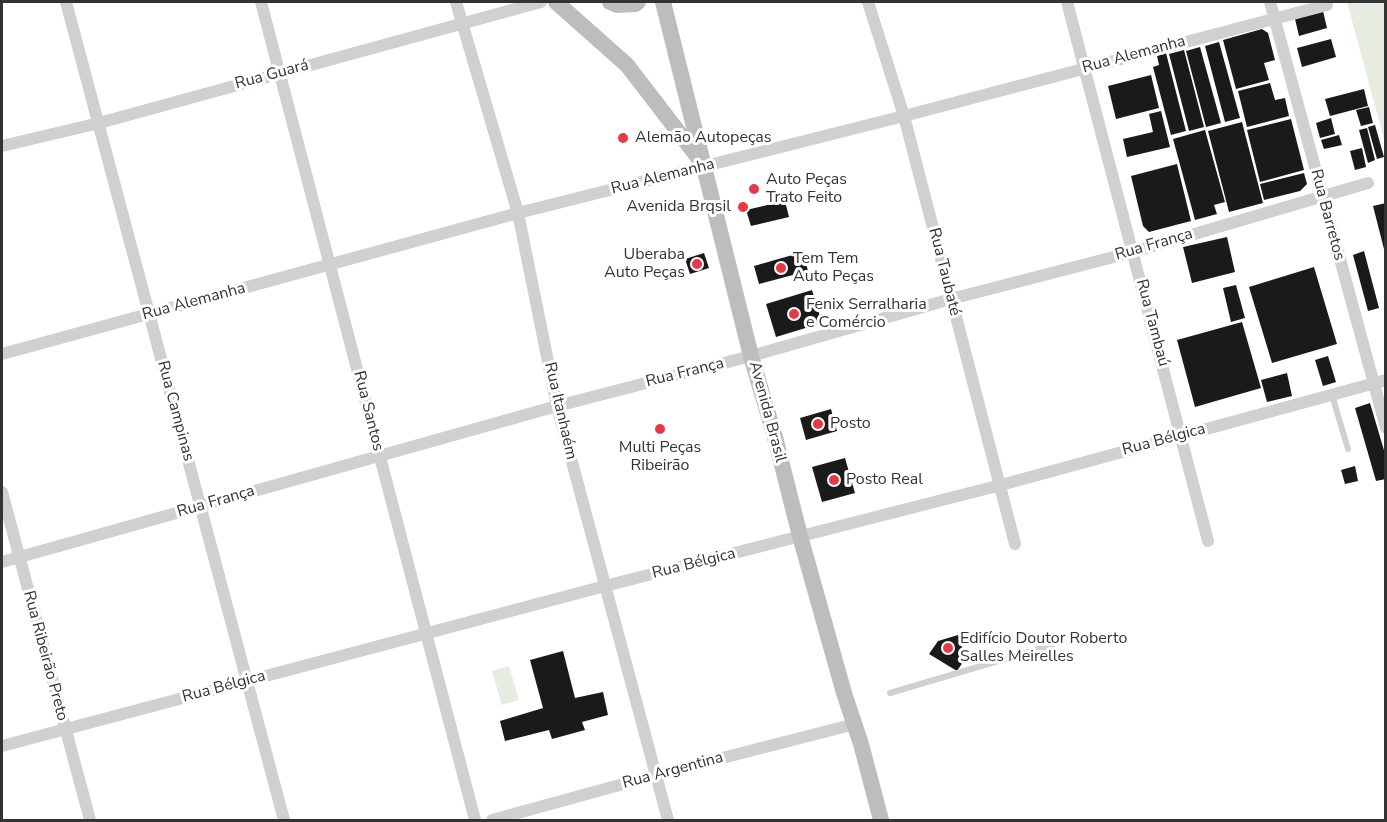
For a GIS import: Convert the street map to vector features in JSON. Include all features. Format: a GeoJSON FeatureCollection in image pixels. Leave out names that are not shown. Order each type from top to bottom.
{"type":"FeatureCollection","features":[{"type":"Feature","properties":{"kind":"main road"},"geometry":{"type":"LineString","coordinates":[[556,2],[627,65],[705,166]]}},
{"type":"Feature","properties":{"kind":"main road"},"geometry":{"type":"LineString","coordinates":[[610,2],[617,5],[639,2]]}},
{"type":"Feature","properties":{"kind":"main road","name":"Avenida Brasil"},"geometry":{"type":"LineString","coordinates":[[663,2],[751,356],[881,820]]}},
{"type":"Feature","properties":{"kind":"street","name":"Rua Campinas"},"geometry":{"type":"LineString","coordinates":[[66,2],[285,820]]}},
{"type":"Feature","properties":{"kind":"street","name":"Rua Santos"},"geometry":{"type":"LineString","coordinates":[[261,2],[475,820]]}},
{"type":"Feature","properties":{"kind":"street","name":"Rua Itanhaém"},"geometry":{"type":"LineString","coordinates":[[456,2],[518,213],[556,406],[668,820]]}},
{"type":"Feature","properties":{"kind":"street","name":"Rua Guará"},"geometry":{"type":"LineString","coordinates":[[2,146],[99,123],[541,2]]}},
{"type":"Feature","properties":{"kind":"street","name":"Rua Taubaté"},"geometry":{"type":"LineString","coordinates":[[868,2],[904,116],[1015,544]]}},
{"type":"Feature","properties":{"kind":"street","name":"Rua Tambaú"},"geometry":{"type":"LineString","coordinates":[[1067,2],[1208,541]]}},
{"type":"Feature","properties":{"kind":"street","name":"Rua Barretos"},"geometry":{"type":"LineString","coordinates":[[1270,2],[1322,197],[1379,382],[1386,428]]}},
{"type":"Feature","properties":{"kind":"street","name":"Rua Alemanha"},"geometry":{"type":"LineString","coordinates":[[2,354],[518,213],[904,116],[1327,5]]}},
{"type":"Feature","properties":{"kind":"street","name":"Rua França"},"geometry":{"type":"LineString","coordinates":[[2,562],[556,406],[751,356],[951,299],[1133,252],[1368,183]]}},
{"type":"Feature","properties":{"kind":"street","name":"Rua Bélgica"},"geometry":{"type":"LineString","coordinates":[[2,746],[605,586],[1000,485],[1379,382]]}},
{"type":"Feature","properties":{"kind":"street","name":"Rua Ribeirão Preto"},"geometry":{"type":"LineString","coordinates":[[2,492],[90,820]]}},
{"type":"Feature","properties":{"kind":"street","name":"Rua Argentina"},"geometry":{"type":"LineString","coordinates":[[492,820],[855,724]]}},
{"type":"Feature","properties":{"kind":"lane"},"geometry":{"type":"LineString","coordinates":[[1332,395],[1348,449]]}},
{"type":"Feature","properties":{"kind":"lane"},"geometry":{"type":"LineString","coordinates":[[890,693],[1052,645]]}},
{"type":"Feature","properties":{"kind":"shaded area"},"geometry":{"type":"Polygon","coordinates":[[[1347,2],[1385,2],[1385,143],[1347,2]]]}},
{"type":"Feature","properties":{"kind":"shaded area"},"geometry":{"type":"Polygon","coordinates":[[[509,666],[519,700],[502,705],[492,671],[509,666]]]}},
{"type":"Feature","properties":{"kind":"building"},"geometry":{"type":"Polygon","coordinates":[[[1323,11],[1327,28],[1299,36],[1295,19],[1323,11]]]}},
{"type":"Feature","properties":{"kind":"building"},"geometry":{"type":"Polygon","coordinates":[[[1262,29],[1268,33],[1275,60],[1264,63],[1269,80],[1236,89],[1223,40],[1262,29]]]}},
{"type":"Feature","properties":{"kind":"building"},"geometry":{"type":"Polygon","coordinates":[[[1331,39],[1336,57],[1302,67],[1297,48],[1331,39]]]}},
{"type":"Feature","properties":{"kind":"building"},"geometry":{"type":"Polygon","coordinates":[[[1219,42],[1240,118],[1225,122],[1205,46],[1219,42]]]}},
{"type":"Feature","properties":{"kind":"building"},"geometry":{"type":"Polygon","coordinates":[[[1200,47],[1221,123],[1206,127],[1186,51],[1200,47]]]}},
{"type":"Feature","properties":{"kind":"building"},"geometry":{"type":"Polygon","coordinates":[[[1184,50],[1204,127],[1189,131],[1169,54],[1184,50]]]}},
{"type":"Feature","properties":{"kind":"building"},"geometry":{"type":"Polygon","coordinates":[[[1166,53],[1186,131],[1171,135],[1153,67],[1159,65],[1157,56],[1166,53]]]}},
{"type":"Feature","properties":{"kind":"building"},"geometry":{"type":"Polygon","coordinates":[[[1151,75],[1159,108],[1116,119],[1108,86],[1151,75]]]}},
{"type":"Feature","properties":{"kind":"building"},"geometry":{"type":"Polygon","coordinates":[[[1270,83],[1275,100],[1285,98],[1289,116],[1247,127],[1238,91],[1270,83]]]}},
{"type":"Feature","properties":{"kind":"building"},"geometry":{"type":"Polygon","coordinates":[[[1364,89],[1368,106],[1330,116],[1325,99],[1364,89]]]}},
{"type":"Feature","properties":{"kind":"building"},"geometry":{"type":"Polygon","coordinates":[[[1369,107],[1373,123],[1361,126],[1356,110],[1369,107]]]}},
{"type":"Feature","properties":{"kind":"building"},"geometry":{"type":"Polygon","coordinates":[[[1161,111],[1170,147],[1127,157],[1123,139],[1153,132],[1149,114],[1161,111]]]}},
{"type":"Feature","properties":{"kind":"building"},"geometry":{"type":"Polygon","coordinates":[[[1331,118],[1335,134],[1320,138],[1316,123],[1331,118]]]}},
{"type":"Feature","properties":{"kind":"building"},"geometry":{"type":"Polygon","coordinates":[[[1291,119],[1304,170],[1260,182],[1247,130],[1291,119]]]}},
{"type":"Feature","properties":{"kind":"building"},"geometry":{"type":"Polygon","coordinates":[[[1242,122],[1263,203],[1229,212],[1208,131],[1242,122]]]}},
{"type":"Feature","properties":{"kind":"building"},"geometry":{"type":"Polygon","coordinates":[[[1375,125],[1384,157],[1377,159],[1368,127],[1375,125]]]}},
{"type":"Feature","properties":{"kind":"building"},"geometry":{"type":"Polygon","coordinates":[[[1367,128],[1375,160],[1368,163],[1359,130],[1367,128]]]}},
{"type":"Feature","properties":{"kind":"building"},"geometry":{"type":"Polygon","coordinates":[[[1205,130],[1225,202],[1214,205],[1217,214],[1195,220],[1173,139],[1205,130]]]}},
{"type":"Feature","properties":{"kind":"building"},"geometry":{"type":"Polygon","coordinates":[[[1339,135],[1342,145],[1324,149],[1321,140],[1339,135]]]}},
{"type":"Feature","properties":{"kind":"building"},"geometry":{"type":"Polygon","coordinates":[[[1362,148],[1366,167],[1355,170],[1350,151],[1362,148]]]}},
{"type":"Feature","properties":{"kind":"building"},"geometry":{"type":"Polygon","coordinates":[[[1177,164],[1191,221],[1149,232],[1143,226],[1131,176],[1177,164]]]}},
{"type":"Feature","properties":{"kind":"building"},"geometry":{"type":"Polygon","coordinates":[[[1304,173],[1307,184],[1300,191],[1264,200],[1260,184],[1304,173]]]}},
{"type":"Feature","properties":{"kind":"building"},"geometry":{"type":"Polygon","coordinates":[[[785,201],[789,217],[751,226],[746,210],[785,201]]]}},
{"type":"Feature","properties":{"kind":"building"},"geometry":{"type":"Polygon","coordinates":[[[1386,203],[1386,253],[1385,253],[1373,206],[1386,203]]]}},
{"type":"Feature","properties":{"kind":"building"},"geometry":{"type":"Polygon","coordinates":[[[1227,237],[1235,272],[1192,283],[1183,247],[1227,237]]]}},
{"type":"Feature","properties":{"kind":"building"},"geometry":{"type":"Polygon","coordinates":[[[1364,251],[1379,308],[1368,311],[1353,255],[1364,251]]]}},
{"type":"Feature","properties":{"kind":"building","name":"Tem Tem Auto Peças"},"geometry":{"type":"Polygon","coordinates":[[[803,252],[808,271],[759,284],[754,266],[803,252]]]}},
{"type":"Feature","properties":{"kind":"building","name":"Uberaba Auto Peças"},"geometry":{"type":"Polygon","coordinates":[[[704,253],[709,268],[690,274],[685,259],[704,253]]]}},
{"type":"Feature","properties":{"kind":"building"},"geometry":{"type":"Polygon","coordinates":[[[1314,267],[1337,344],[1272,363],[1249,287],[1314,267]]]}},
{"type":"Feature","properties":{"kind":"building"},"geometry":{"type":"Polygon","coordinates":[[[1236,285],[1245,318],[1231,322],[1223,288],[1236,285]]]}},
{"type":"Feature","properties":{"kind":"building","name":"Fenix Serralharia e Comércio"},"geometry":{"type":"Polygon","coordinates":[[[812,290],[822,323],[776,337],[766,304],[812,290]]]}},
{"type":"Feature","properties":{"kind":"building"},"geometry":{"type":"Polygon","coordinates":[[[1242,322],[1261,388],[1195,407],[1177,340],[1242,322]]]}},
{"type":"Feature","properties":{"kind":"building"},"geometry":{"type":"Polygon","coordinates":[[[1328,356],[1336,382],[1323,386],[1315,360],[1328,356]]]}},
{"type":"Feature","properties":{"kind":"building"},"geometry":{"type":"Polygon","coordinates":[[[1287,373],[1292,396],[1267,402],[1261,380],[1287,373]]]}},
{"type":"Feature","properties":{"kind":"building"},"geometry":{"type":"Polygon","coordinates":[[[1370,403],[1386,457],[1386,479],[1376,481],[1355,408],[1370,403]]]}},
{"type":"Feature","properties":{"kind":"building","name":"Posto"},"geometry":{"type":"Polygon","coordinates":[[[831,409],[837,431],[806,440],[800,418],[831,409]]]}},
{"type":"Feature","properties":{"kind":"building","name":"Posto Real"},"geometry":{"type":"Polygon","coordinates":[[[845,458],[855,493],[822,502],[812,467],[845,458]]]}},
{"type":"Feature","properties":{"kind":"building"},"geometry":{"type":"Polygon","coordinates":[[[1355,466],[1358,481],[1345,484],[1341,470],[1355,466]]]}},
{"type":"Feature","properties":{"kind":"building","name":"Edifício Doutor Roberto Salles Meirelles"},"geometry":{"type":"Polygon","coordinates":[[[958,635],[967,662],[963,662],[957,671],[929,654],[938,641],[958,635]]]}},
{"type":"Feature","properties":{"kind":"building"},"geometry":{"type":"Polygon","coordinates":[[[563,651],[575,698],[603,692],[608,715],[582,722],[585,730],[552,739],[549,730],[505,741],[500,721],[543,708],[530,660],[563,651]]]}},
{"type":"Feature","properties":{"kind":"place","name":"Alemão Autopeças"},"geometry":{"type":"Point","coordinates":[623,138]}},
{"type":"Feature","properties":{"kind":"place","name":"Auto Peças Trato Feito"},"geometry":{"type":"Point","coordinates":[754,189]}},
{"type":"Feature","properties":{"kind":"place","name":"Avenida Brqsil"},"geometry":{"type":"Point","coordinates":[743,207]}},
{"type":"Feature","properties":{"kind":"place","name":"Uberaba Auto Peças"},"geometry":{"type":"Point","coordinates":[697,264]}},
{"type":"Feature","properties":{"kind":"place","name":"Tem Tem Auto Peças"},"geometry":{"type":"Point","coordinates":[781,268]}},
{"type":"Feature","properties":{"kind":"place","name":"Fenix Serralharia e Comércio"},"geometry":{"type":"Point","coordinates":[794,314]}},
{"type":"Feature","properties":{"kind":"place","name":"Posto"},"geometry":{"type":"Point","coordinates":[818,424]}},
{"type":"Feature","properties":{"kind":"place","name":"Multi Peças Ribeirão"},"geometry":{"type":"Point","coordinates":[660,429]}},
{"type":"Feature","properties":{"kind":"place","name":"Posto Real"},"geometry":{"type":"Point","coordinates":[834,480]}},
{"type":"Feature","properties":{"kind":"place","name":"Edifício Doutor Roberto Salles Meirelles"},"geometry":{"type":"Point","coordinates":[948,648]}}]}
